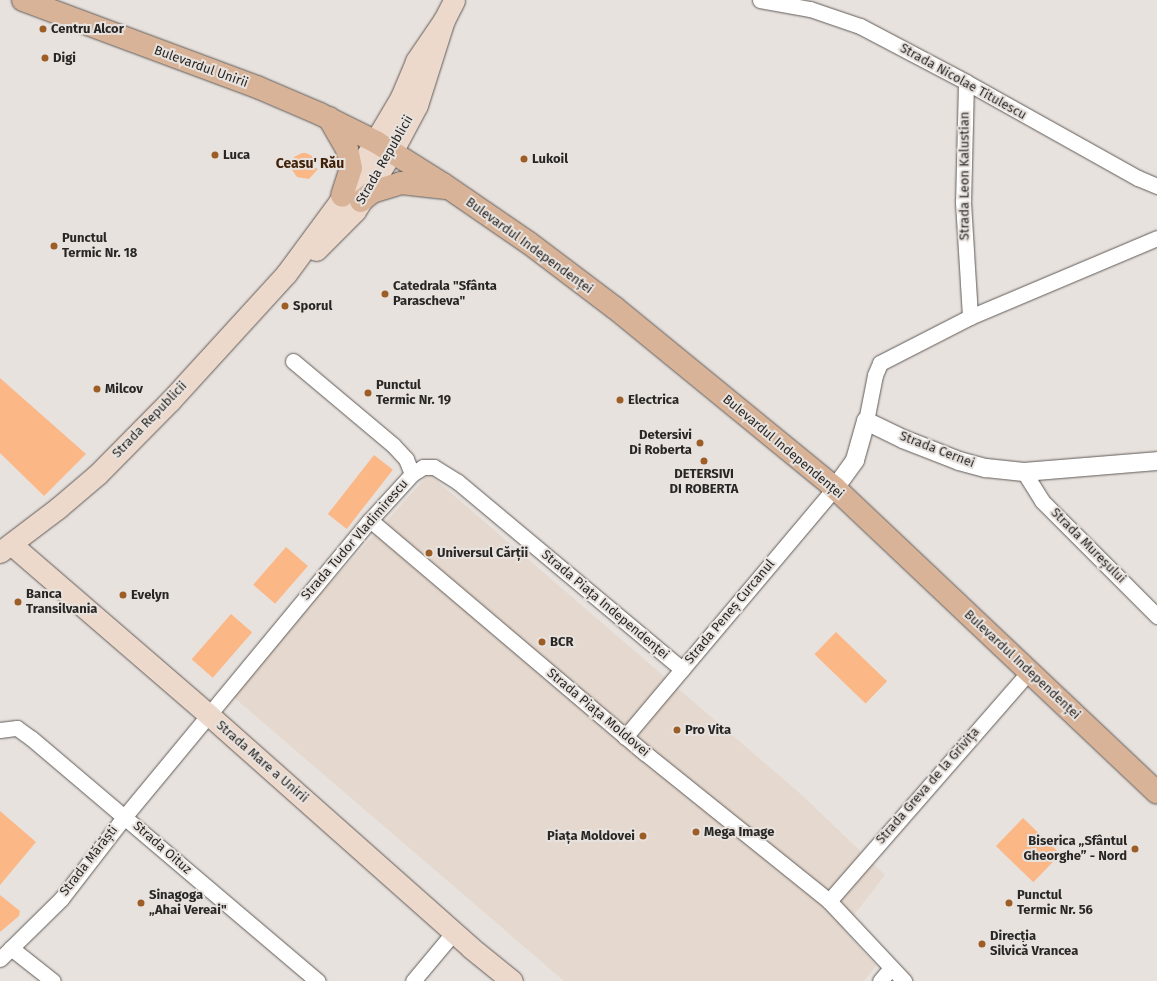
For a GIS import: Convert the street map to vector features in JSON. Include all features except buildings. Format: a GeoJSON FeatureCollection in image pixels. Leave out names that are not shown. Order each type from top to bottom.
{"type":"FeatureCollection","features":[{"type":"Feature","properties":{"kind":"main road","name":"Bulevardul Unirii"},"geometry":{"type":"LineString","coordinates":[[23,0],[256,88],[329,118],[384,147]]}},
{"type":"Feature","properties":{"kind":"main road","name":"Strada Republicii"},"geometry":{"type":"LineString","coordinates":[[5,548],[58,508],[98,474],[170,401],[286,274],[323,244],[355,211],[352,199],[384,147],[401,97],[416,61],[444,20],[454,0]]}},
{"type":"Feature","properties":{"kind":"main road"},"geometry":{"type":"LineString","coordinates":[[329,118],[346,149],[351,168],[352,199],[401,183],[451,189]]}},
{"type":"Feature","properties":{"kind":"main road","name":"Bulevardul Independenței"},"geometry":{"type":"LineString","coordinates":[[384,147],[451,189],[528,243],[615,308],[835,488],[1028,672],[1157,792]]}},
{"type":"Feature","properties":{"kind":"main road","name":"Strada Mare a Unirii"},"geometry":{"type":"LineString","coordinates":[[5,548],[208,715],[454,932],[512,981]]}},
{"type":"Feature","properties":{"kind":"street","name":"Strada Nicolae Titulescu"},"geometry":{"type":"LineString","coordinates":[[760,0],[810,9],[860,26],[966,82],[1138,178],[1157,186]]}},
{"type":"Feature","properties":{"kind":"street","name":"Strada Leon Kalustian"},"geometry":{"type":"LineString","coordinates":[[966,82],[962,202],[970,317]]}},
{"type":"Feature","properties":{"kind":"street"},"geometry":{"type":"LineString","coordinates":[[835,488],[855,460],[866,421],[875,375],[880,363],[970,317],[1157,238]]}},
{"type":"Feature","properties":{"kind":"street","name":"Strada Tudor Vladimirescu"},"geometry":{"type":"LineString","coordinates":[[208,715],[370,520],[412,474],[406,459],[393,445],[293,361]]}},
{"type":"Feature","properties":{"kind":"street","name":"Strada Cernei"},"geometry":{"type":"LineString","coordinates":[[866,421],[903,439],[959,461],[986,468],[1024,472],[1157,461]]}},
{"type":"Feature","properties":{"kind":"street","name":"Strada Piața Independenței"},"geometry":{"type":"LineString","coordinates":[[412,474],[424,467],[434,467],[458,482],[682,669]]}},
{"type":"Feature","properties":{"kind":"street","name":"Strada Mureșului"},"geometry":{"type":"LineString","coordinates":[[1024,472],[1042,501],[1157,616]]}},
{"type":"Feature","properties":{"kind":"street","name":"Strada Peneș Curcanul"},"geometry":{"type":"LineString","coordinates":[[625,737],[835,488]]}},
{"type":"Feature","properties":{"kind":"street","name":"Strada Piața Moldovei"},"geometry":{"type":"LineString","coordinates":[[370,520],[625,737],[829,901],[904,981]]}},
{"type":"Feature","properties":{"kind":"street","name":"Strada Greva de la Grivița"},"geometry":{"type":"LineString","coordinates":[[829,901],[1028,672]]}},
{"type":"Feature","properties":{"kind":"street","name":"Strada Mărăști"},"geometry":{"type":"LineString","coordinates":[[0,959],[61,899],[125,816],[208,715]]}},
{"type":"Feature","properties":{"kind":"street","name":"Strada Oituz"},"geometry":{"type":"LineString","coordinates":[[0,730],[17,728],[31,738],[125,816],[318,981]]}},
{"type":"Feature","properties":{"kind":"street"},"geometry":{"type":"LineString","coordinates":[[413,981],[454,932]]}},
{"type":"Feature","properties":{"kind":"street"},"geometry":{"type":"LineString","coordinates":[[11,948],[53,981]]}},
{"type":"Feature","properties":{"kind":"street"},"geometry":{"type":"LineString","coordinates":[[880,981],[891,968]]}},
{"type":"Feature","properties":{"kind":"shaded area"},"geometry":{"type":"Polygon","coordinates":[[[302,153],[306,153],[314,157],[310,160],[309,166],[318,169],[309,179],[297,177],[292,170],[291,166],[294,157],[302,153]]]}},
{"type":"Feature","properties":{"kind":"shaded area"},"geometry":{"type":"Polygon","coordinates":[[[0,378],[86,454],[44,496],[0,453],[0,378]]]}},
{"type":"Feature","properties":{"kind":"shaded area"},"geometry":{"type":"Polygon","coordinates":[[[374,455],[393,470],[347,529],[328,514],[374,455]]]}},
{"type":"Feature","properties":{"kind":"shaded area"},"geometry":{"type":"Polygon","coordinates":[[[429,474],[803,796],[885,875],[843,929],[876,966],[864,981],[564,981],[230,694],[429,474]]]}},
{"type":"Feature","properties":{"kind":"shaded area"},"geometry":{"type":"Polygon","coordinates":[[[286,547],[308,566],[275,604],[253,585],[286,547]]]}},
{"type":"Feature","properties":{"kind":"shaded area"},"geometry":{"type":"Polygon","coordinates":[[[231,614],[252,632],[213,678],[192,659],[231,614]]]}},
{"type":"Feature","properties":{"kind":"shaded area"},"geometry":{"type":"Polygon","coordinates":[[[836,632],[887,681],[866,704],[814,654],[836,632]]]}},
{"type":"Feature","properties":{"kind":"shaded area"},"geometry":{"type":"Polygon","coordinates":[[[0,811],[36,842],[0,885],[0,811]]]}},
{"type":"Feature","properties":{"kind":"shaded area"},"geometry":{"type":"Polygon","coordinates":[[[1023,818],[1060,854],[1033,882],[996,846],[1023,818]]]}},
{"type":"Feature","properties":{"kind":"shaded area"},"geometry":{"type":"Polygon","coordinates":[[[0,895],[20,911],[19,916],[0,932],[0,895]]]}},
{"type":"Feature","properties":{"kind":"place","name":"Centru Alcor"},"geometry":{"type":"Point","coordinates":[43,29]}},
{"type":"Feature","properties":{"kind":"place","name":"Digi"},"geometry":{"type":"Point","coordinates":[45,58]}},
{"type":"Feature","properties":{"kind":"place","name":"Luca"},"geometry":{"type":"Point","coordinates":[215,155]}},
{"type":"Feature","properties":{"kind":"place","name":"Lukoil"},"geometry":{"type":"Point","coordinates":[524,159]}},
{"type":"Feature","properties":{"kind":"place","name":"Punctul Termic Nr. 18"},"geometry":{"type":"Point","coordinates":[54,246]}},
{"type":"Feature","properties":{"kind":"place","name":"Catedrala \"Sfânta Parascheva\""},"geometry":{"type":"Point","coordinates":[385,294]}},
{"type":"Feature","properties":{"kind":"place","name":"Sporul"},"geometry":{"type":"Point","coordinates":[285,306]}},
{"type":"Feature","properties":{"kind":"place","name":"Milcov"},"geometry":{"type":"Point","coordinates":[97,389]}},
{"type":"Feature","properties":{"kind":"place","name":"Punctul Termic Nr. 19"},"geometry":{"type":"Point","coordinates":[368,393]}},
{"type":"Feature","properties":{"kind":"place","name":"Electrica"},"geometry":{"type":"Point","coordinates":[620,400]}},
{"type":"Feature","properties":{"kind":"place","name":"Detersivi Di Roberta"},"geometry":{"type":"Point","coordinates":[700,443]}},
{"type":"Feature","properties":{"kind":"place","name":"DETERSIVI DI ROBERTA"},"geometry":{"type":"Point","coordinates":[704,461]}},
{"type":"Feature","properties":{"kind":"place","name":"Universul Cărții"},"geometry":{"type":"Point","coordinates":[429,553]}},
{"type":"Feature","properties":{"kind":"place","name":"Evelyn"},"geometry":{"type":"Point","coordinates":[123,595]}},
{"type":"Feature","properties":{"kind":"place","name":"Banca Transilvania"},"geometry":{"type":"Point","coordinates":[18,602]}},
{"type":"Feature","properties":{"kind":"place","name":"BCR"},"geometry":{"type":"Point","coordinates":[542,642]}},
{"type":"Feature","properties":{"kind":"place","name":"Pro Vita"},"geometry":{"type":"Point","coordinates":[677,730]}},
{"type":"Feature","properties":{"kind":"place","name":"Mega Image"},"geometry":{"type":"Point","coordinates":[696,832]}},
{"type":"Feature","properties":{"kind":"place","name":"Piața Moldovei"},"geometry":{"type":"Point","coordinates":[643,836]}},
{"type":"Feature","properties":{"kind":"place","name":"Biserica „Sfântul Gheorghe” - Nord"},"geometry":{"type":"Point","coordinates":[1135,849]}},
{"type":"Feature","properties":{"kind":"place","name":"Sinagoga „Ahai Vereai\""},"geometry":{"type":"Point","coordinates":[141,903]}},
{"type":"Feature","properties":{"kind":"place","name":"Punctul Termic Nr. 56"},"geometry":{"type":"Point","coordinates":[1009,903]}},
{"type":"Feature","properties":{"kind":"place","name":"Direcția Silvică Vrancea"},"geometry":{"type":"Point","coordinates":[982,944]}},
{"type":"Feature","properties":{"kind":"district","name":"Ceasu' Rău"},"geometry":{"type":"Point","coordinates":[310,164]}}]}
